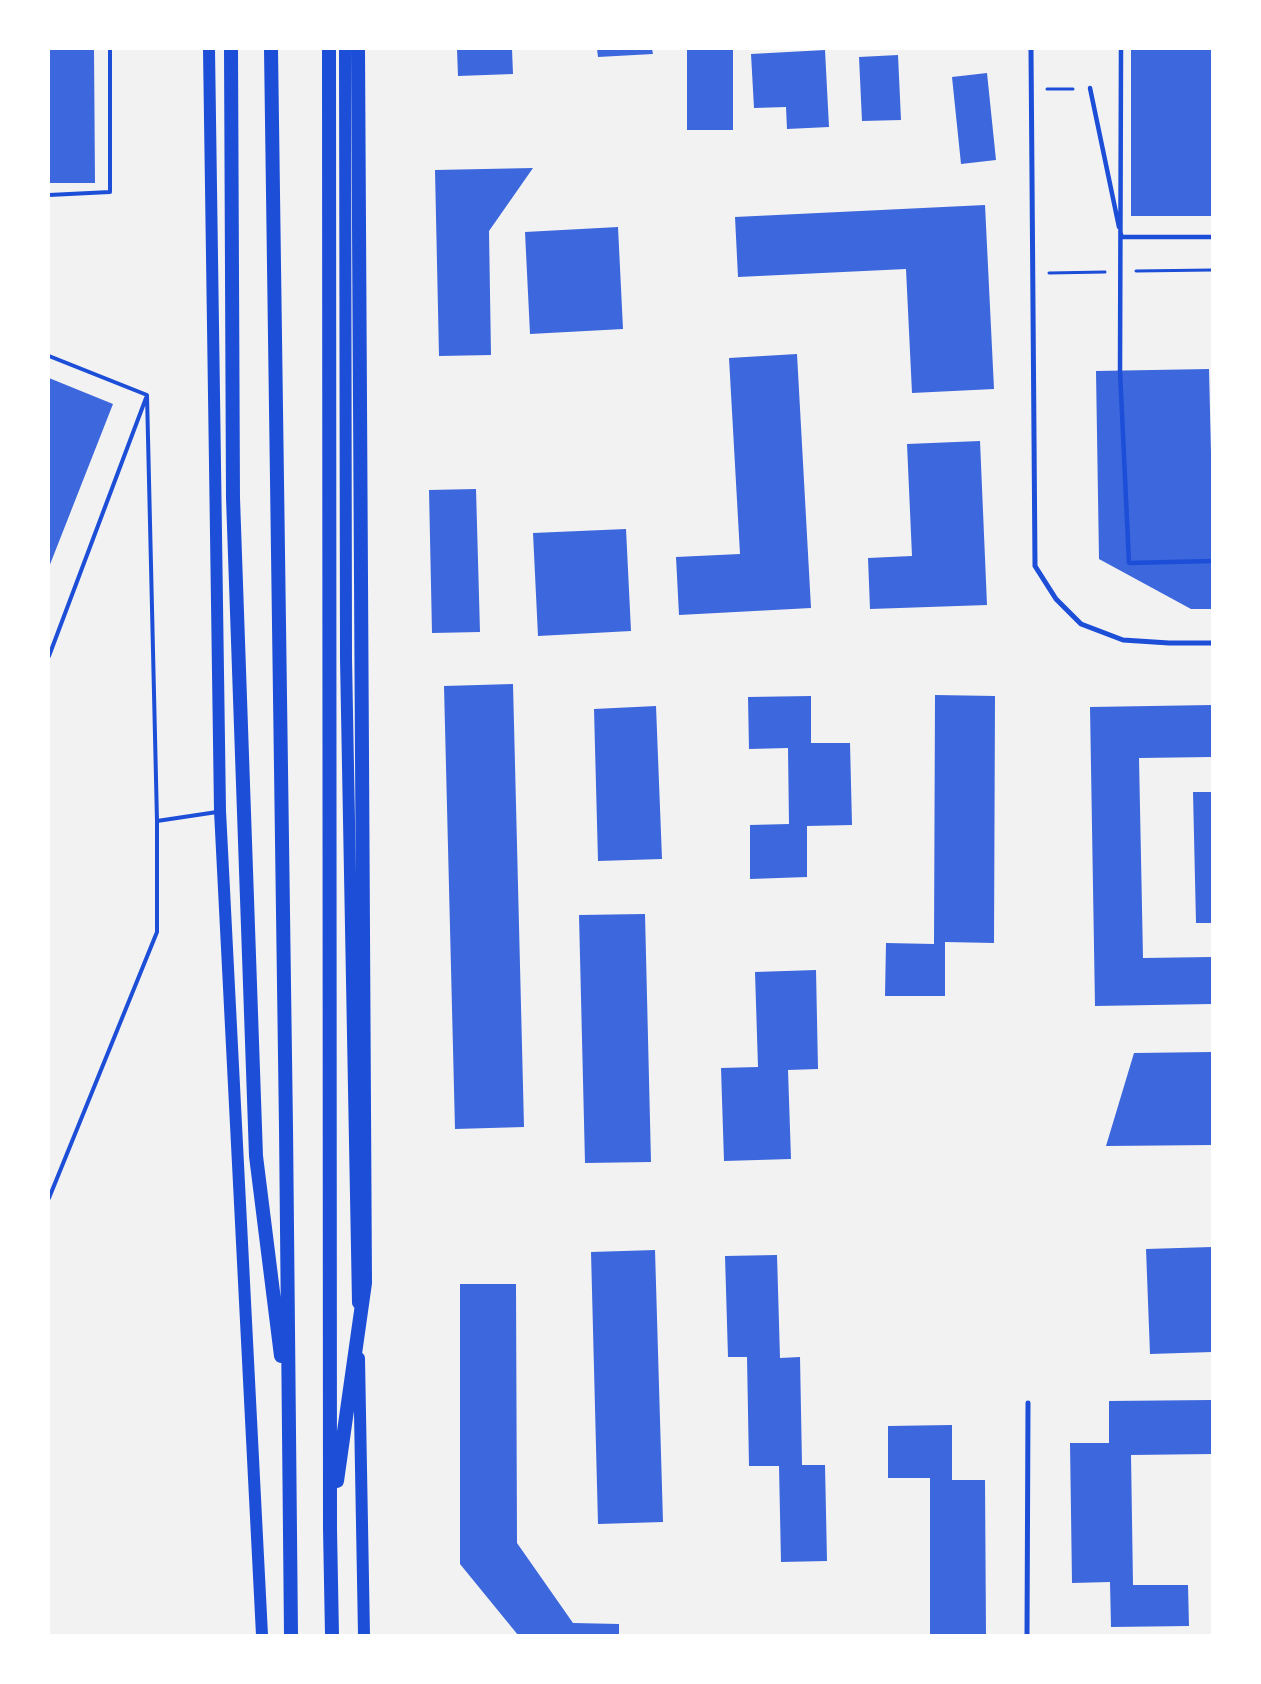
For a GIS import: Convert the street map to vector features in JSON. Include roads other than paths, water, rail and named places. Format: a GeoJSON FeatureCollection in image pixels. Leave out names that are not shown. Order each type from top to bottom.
{"type":"FeatureCollection","features":[{"type":"Feature","properties":{"kind":"highway"},"geometry":{"type":"LineString","coordinates":[[231,49],[233,498],[256,1156],[289,1423]]}},
{"type":"Feature","properties":{"kind":"highway"},"geometry":{"type":"LineString","coordinates":[[271,49],[291,1635]]}},
{"type":"Feature","properties":{"kind":"highway"},"geometry":{"type":"LineString","coordinates":[[329,49],[330,1529],[332,1635]]}},
{"type":"Feature","properties":{"kind":"highway"},"geometry":{"type":"LineString","coordinates":[[330,1529],[365,1283],[358,49]]}},
{"type":"Feature","properties":{"kind":"main road"},"geometry":{"type":"LineString","coordinates":[[209,49],[220,811],[262,1635]]}},
{"type":"Feature","properties":{"kind":"main road"},"geometry":{"type":"LineString","coordinates":[[345,49],[346,659],[364,1635]]}},
{"type":"Feature","properties":{"kind":"street"},"geometry":{"type":"LineString","coordinates":[[1031,49],[1035,566],[1056,599],[1081,624],[1123,640],[1212,643]]}},
{"type":"Feature","properties":{"kind":"street"},"geometry":{"type":"LineString","coordinates":[[1122,49],[1120,370],[1128,564],[1212,560]]}},
{"type":"Feature","properties":{"kind":"street"},"geometry":{"type":"LineString","coordinates":[[1090,88],[1121,237]]}},
{"type":"Feature","properties":{"kind":"street"},"geometry":{"type":"LineString","coordinates":[[1121,237],[1212,237]]}},
{"type":"Feature","properties":{"kind":"street"},"geometry":{"type":"LineString","coordinates":[[1027,1635],[1028,1403]]}},
{"type":"Feature","properties":{"kind":"lane"},"geometry":{"type":"LineString","coordinates":[[49,195],[110,192],[110,49]]}},
{"type":"Feature","properties":{"kind":"lane"},"geometry":{"type":"LineString","coordinates":[[49,356],[147,395]]}},
{"type":"Feature","properties":{"kind":"lane"},"geometry":{"type":"LineString","coordinates":[[49,656],[147,395]]}},
{"type":"Feature","properties":{"kind":"lane"},"geometry":{"type":"LineString","coordinates":[[49,1197],[158,932],[147,395]]}},
{"type":"Feature","properties":{"kind":"lane"},"geometry":{"type":"LineString","coordinates":[[157,821],[220,811]]}}]}
